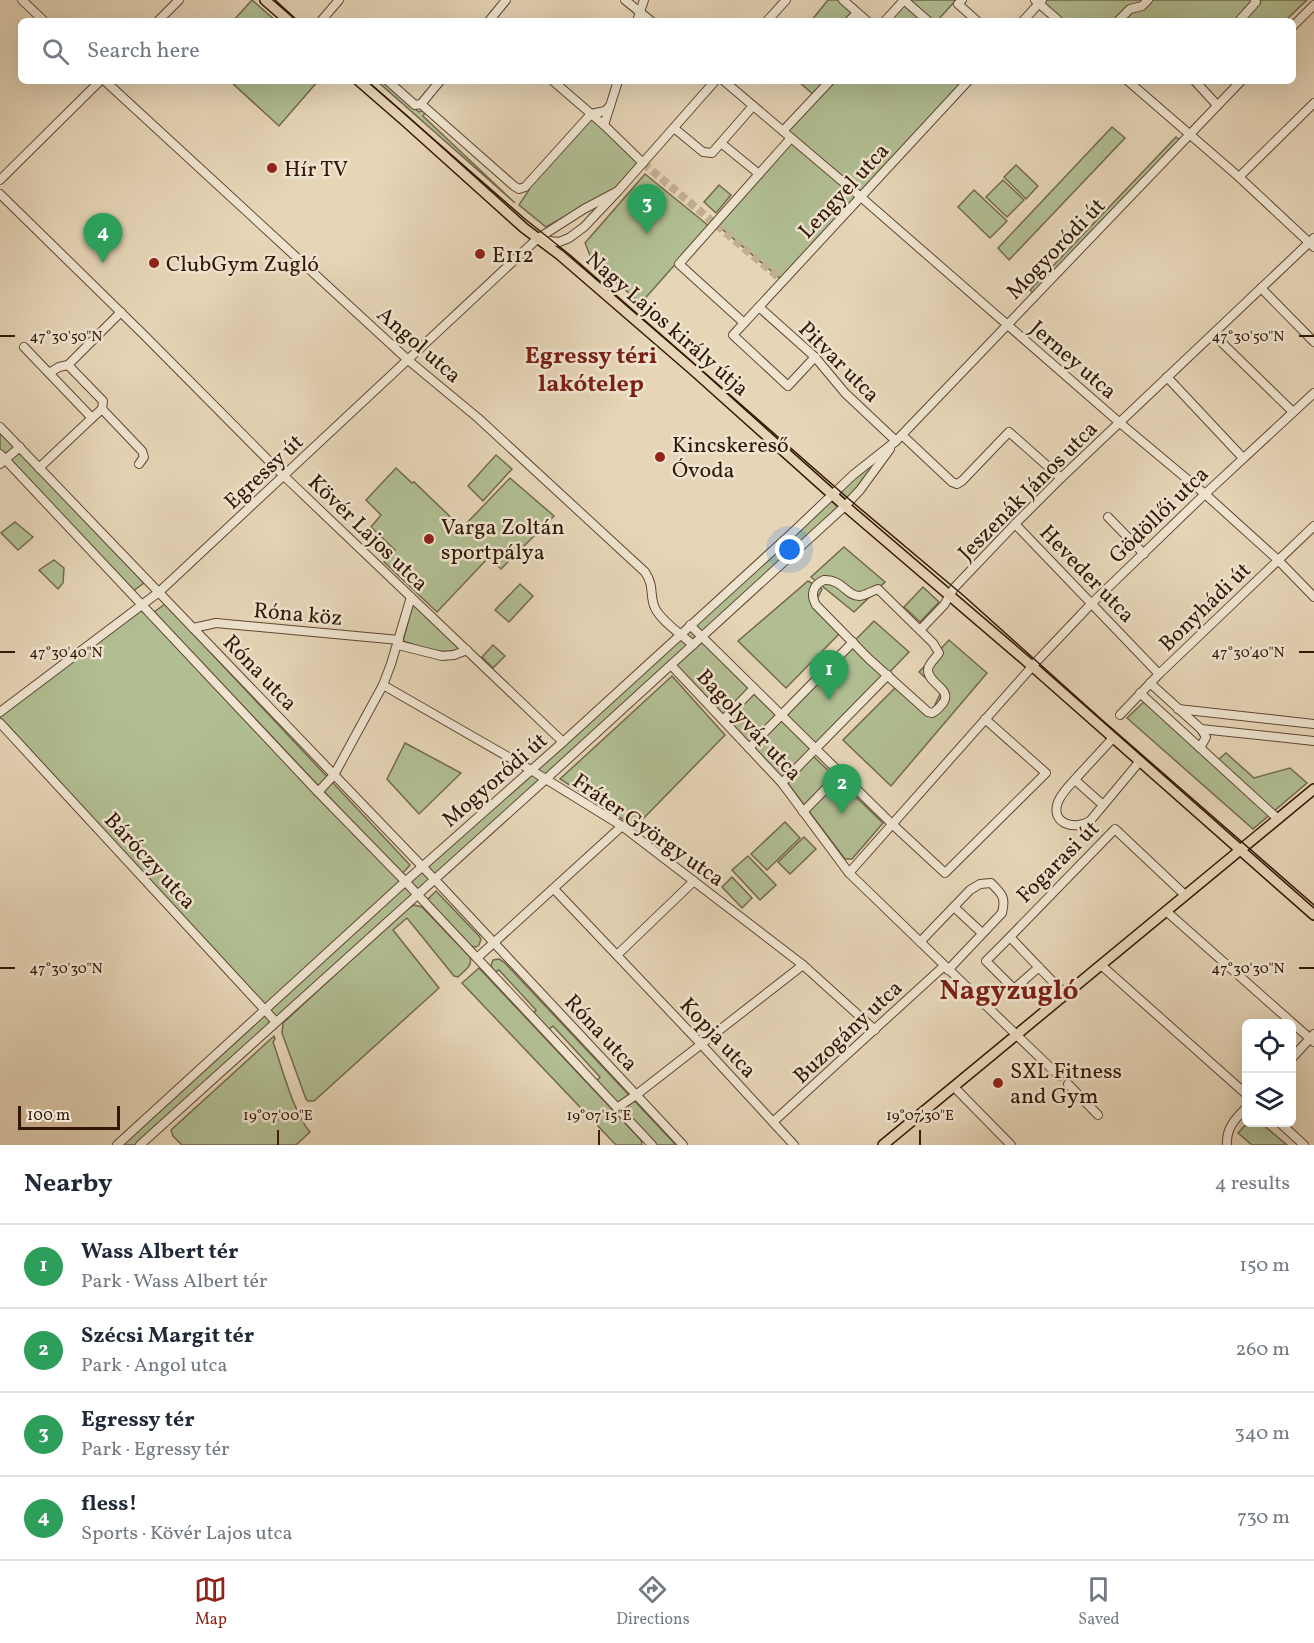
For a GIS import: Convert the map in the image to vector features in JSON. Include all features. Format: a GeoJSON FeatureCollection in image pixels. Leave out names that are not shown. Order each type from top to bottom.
{"type":"FeatureCollection","features":[{"type":"Feature","properties":{"kind":"main road"},"geometry":{"type":"LineString","coordinates":[[265,0],[286,18]]}},
{"type":"Feature","properties":{"kind":"main road","name":"Nagy Lajos király útja"},"geometry":{"type":"LineString","coordinates":[[362,84],[537,239],[560,255],[676,355],[845,506],[1032,666],[1314,915]]}},
{"type":"Feature","properties":{"kind":"main road"},"geometry":{"type":"LineString","coordinates":[[883,1145],[1314,789]]}},
{"type":"Feature","properties":{"kind":"street"},"geometry":{"type":"LineString","coordinates":[[22,0],[41,18]]}},
{"type":"Feature","properties":{"kind":"street"},"geometry":{"type":"LineString","coordinates":[[161,18],[179,0]]}},
{"type":"Feature","properties":{"kind":"street"},"geometry":{"type":"LineString","coordinates":[[327,18],[339,0]]}},
{"type":"Feature","properties":{"kind":"street"},"geometry":{"type":"LineString","coordinates":[[491,18],[506,0]]}},
{"type":"Feature","properties":{"kind":"street"},"geometry":{"type":"LineString","coordinates":[[625,0],[647,18]]}},
{"type":"Feature","properties":{"kind":"street"},"geometry":{"type":"LineString","coordinates":[[638,18],[644,0]]}},
{"type":"Feature","properties":{"kind":"street"},"geometry":{"type":"LineString","coordinates":[[770,18],[786,0]]}},
{"type":"Feature","properties":{"kind":"street"},"geometry":{"type":"LineString","coordinates":[[843,0],[863,18]]}},
{"type":"Feature","properties":{"kind":"street"},"geometry":{"type":"LineString","coordinates":[[888,18],[904,0],[925,18]]}},
{"type":"Feature","properties":{"kind":"street"},"geometry":{"type":"LineString","coordinates":[[962,0],[958,4],[974,18]]}},
{"type":"Feature","properties":{"kind":"street"},"geometry":{"type":"LineString","coordinates":[[1121,18],[1138,0]]}},
{"type":"Feature","properties":{"kind":"street"},"geometry":{"type":"LineString","coordinates":[[1130,9],[1142,6],[1148,0]]}},
{"type":"Feature","properties":{"kind":"street"},"geometry":{"type":"LineString","coordinates":[[1025,18],[1038,1],[1056,18]]}},
{"type":"Feature","properties":{"kind":"street"},"geometry":{"type":"LineString","coordinates":[[1242,18],[1256,1]]}},
{"type":"Feature","properties":{"kind":"street"},"geometry":{"type":"LineString","coordinates":[[1296,23],[1314,4]]}},
{"type":"Feature","properties":{"kind":"street"},"geometry":{"type":"LineString","coordinates":[[852,18],[857,13]]}},
{"type":"Feature","properties":{"kind":"street"},"geometry":{"type":"LineString","coordinates":[[0,180],[97,84]]}},
{"type":"Feature","properties":{"kind":"street","name":"Angol utca"},"geometry":{"type":"LineString","coordinates":[[108,84],[408,360],[478,418],[645,572],[652,586],[656,610],[693,645]]}},
{"type":"Feature","properties":{"kind":"street"},"geometry":{"type":"LineString","coordinates":[[391,84],[415,105],[421,104],[438,84]]}},
{"type":"Feature","properties":{"kind":"street"},"geometry":{"type":"LineString","coordinates":[[556,84],[643,163]]}},
{"type":"Feature","properties":{"kind":"street"},"geometry":{"type":"LineString","coordinates":[[604,125],[617,84]]}},
{"type":"Feature","properties":{"kind":"street","name":"Egressy út"},"geometry":{"type":"LineString","coordinates":[[537,239],[559,242],[578,232],[594,218],[712,84]]}},
{"type":"Feature","properties":{"kind":"street","name":"Jerney utca"},"geometry":{"type":"LineString","coordinates":[[727,84],[1204,494],[1278,560],[1314,597]]}},
{"type":"Feature","properties":{"kind":"street"},"geometry":{"type":"LineString","coordinates":[[783,131],[827,84]]}},
{"type":"Feature","properties":{"kind":"street","name":"Lengyel utca"},"geometry":{"type":"LineString","coordinates":[[744,323],[965,84]]}},
{"type":"Feature","properties":{"kind":"street"},"geometry":{"type":"LineString","coordinates":[[1132,84],[1312,243]]}},
{"type":"Feature","properties":{"kind":"street"},"geometry":{"type":"LineString","coordinates":[[1198,84],[1218,105]]}},
{"type":"Feature","properties":{"kind":"street","name":"Mogyoródi út"},"geometry":{"type":"LineString","coordinates":[[140,1145],[845,506],[899,438],[1238,84]]}},
{"type":"Feature","properties":{"kind":"street"},"geometry":{"type":"LineString","coordinates":[[1239,177],[1314,103]]}},
{"type":"Feature","properties":{"kind":"street"},"geometry":{"type":"LineString","coordinates":[[421,104],[516,188],[522,189],[591,114],[605,111],[610,106]]}},
{"type":"Feature","properties":{"kind":"street"},"geometry":{"type":"LineString","coordinates":[[674,128],[703,152],[712,153],[753,106]]}},
{"type":"Feature","properties":{"kind":"street"},"geometry":{"type":"LineString","coordinates":[[744,323],[679,264],[790,138]]}},
{"type":"Feature","properties":{"kind":"street"},"geometry":{"type":"LineString","coordinates":[[721,143],[759,174]]}},
{"type":"Feature","properties":{"kind":"street","name":"Egressy út"},"geometry":{"type":"LineString","coordinates":[[0,712],[159,592],[537,239],[584,209],[618,192]]}},
{"type":"Feature","properties":{"kind":"street","name":"Kövér Lajos utca"},"geometry":{"type":"LineString","coordinates":[[0,194],[284,476],[563,742]]}},
{"type":"Feature","properties":{"kind":"street"},"geometry":{"type":"LineString","coordinates":[[584,209],[594,209],[594,218]]}},
{"type":"Feature","properties":{"kind":"street","name":"Jeszenák János utca"},"geometry":{"type":"LineString","coordinates":[[950,596],[957,585],[1060,478],[1261,288],[1312,243]]}},
{"type":"Feature","properties":{"kind":"street"},"geometry":{"type":"LineString","coordinates":[[1261,288],[1314,342]]}},
{"type":"Feature","properties":{"kind":"street","name":"Pitvar utca"},"geometry":{"type":"LineString","coordinates":[[759,307],[815,357],[845,393],[952,482],[957,484],[962,481],[1009,432],[1060,478]]}},
{"type":"Feature","properties":{"kind":"street"},"geometry":{"type":"LineString","coordinates":[[49,373],[68,365],[120,312]]}},
{"type":"Feature","properties":{"kind":"street","name":"Nagy Lajos király útja"},"geometry":{"type":"LineString","coordinates":[[744,323],[733,335],[789,386],[815,357]]}},
{"type":"Feature","properties":{"kind":"street"},"geometry":{"type":"LineString","coordinates":[[1213,334],[1293,412]]}},
{"type":"Feature","properties":{"kind":"street"},"geometry":{"type":"LineString","coordinates":[[24,347],[92,418]]}},
{"type":"Feature","properties":{"kind":"street"},"geometry":{"type":"LineString","coordinates":[[39,468],[102,409],[103,401],[68,365]]}},
{"type":"Feature","properties":{"kind":"street"},"geometry":{"type":"LineString","coordinates":[[1167,377],[1243,458]]}},
{"type":"Feature","properties":{"kind":"street","name":"Gödöllői utca"},"geometry":{"type":"LineString","coordinates":[[849,873],[1032,666],[1092,603],[1204,494],[1314,393]]}},
{"type":"Feature","properties":{"kind":"street"},"geometry":{"type":"LineString","coordinates":[[102,409],[142,451],[144,457],[139,464]]}},
{"type":"Feature","properties":{"kind":"street","name":"Róna utca"},"geometry":{"type":"LineString","coordinates":[[0,426],[434,879],[683,1145]]}},
{"type":"Feature","properties":{"kind":"street","name":"Mogyoródi út"},"geometry":{"type":"LineString","coordinates":[[117,1145],[405,881],[563,742],[853,475],[899,438]]}},
{"type":"Feature","properties":{"kind":"street"},"geometry":{"type":"LineString","coordinates":[[2,460],[20,447]]}},
{"type":"Feature","properties":{"kind":"street","name":"Róna utca"},"geometry":{"type":"LineString","coordinates":[[2,460],[405,881],[652,1145]]}},
{"type":"Feature","properties":{"kind":"street"},"geometry":{"type":"LineString","coordinates":[[1108,517],[1144,554]]}},
{"type":"Feature","properties":{"kind":"street","name":"Heveder utca"},"geometry":{"type":"LineString","coordinates":[[1015,524],[1159,674]]}},
{"type":"Feature","properties":{"kind":"street","name":"Bonyhádi út"},"geometry":{"type":"LineString","coordinates":[[1120,715],[1159,674],[1314,526]]}},
{"type":"Feature","properties":{"kind":"street"},"geometry":{"type":"LineString","coordinates":[[824,580],[836,581],[854,596],[862,596],[878,589],[920,630],[939,653],[929,667],[928,673],[946,696],[936,712],[932,713],[928,712],[853,642],[814,602],[813,591],[819,582],[824,580]]}},
{"type":"Feature","properties":{"kind":"street"},"geometry":{"type":"LineString","coordinates":[[920,630],[950,596]]}},
{"type":"Feature","properties":{"kind":"street"},"geometry":{"type":"LineString","coordinates":[[318,792],[334,775],[392,664],[411,597]]}},
{"type":"Feature","properties":{"kind":"street","name":"Róna köz"},"geometry":{"type":"LineString","coordinates":[[193,628],[216,623],[398,642],[442,656],[454,655],[467,650]]}},
{"type":"Feature","properties":{"kind":"street"},"geometry":{"type":"LineString","coordinates":[[690,625],[892,824],[945,873],[1046,773],[986,719]]}},
{"type":"Feature","properties":{"kind":"street"},"geometry":{"type":"LineString","coordinates":[[749,748],[853,642]]}},
{"type":"Feature","properties":{"kind":"street","name":"Bagolyvár utca"},"geometry":{"type":"LineString","coordinates":[[671,665],[782,783],[849,873],[1018,1035]]}},
{"type":"Feature","properties":{"kind":"street"},"geometry":{"type":"LineString","coordinates":[[782,783],[888,675]]}},
{"type":"Feature","properties":{"kind":"street"},"geometry":{"type":"LineString","coordinates":[[1150,683],[1201,729],[1206,737],[1200,748]]}},
{"type":"Feature","properties":{"kind":"street","name":"Fráter György utca"},"geometry":{"type":"LineString","coordinates":[[382,684],[531,770],[622,826],[803,965],[875,1030]]}},
{"type":"Feature","properties":{"kind":"street"},"geometry":{"type":"LineString","coordinates":[[723,720],[754,688]]}},
{"type":"Feature","properties":{"kind":"street"},"geometry":{"type":"LineString","coordinates":[[1140,693],[1278,819]]}},
{"type":"Feature","properties":{"kind":"street"},"geometry":{"type":"LineString","coordinates":[[1178,709],[1314,724]]}},
{"type":"Feature","properties":{"kind":"street","name":"Báróczy utca"},"geometry":{"type":"LineString","coordinates":[[0,723],[276,1022]]}},
{"type":"Feature","properties":{"kind":"street"},"geometry":{"type":"LineString","coordinates":[[1201,729],[1314,741]]}},
{"type":"Feature","properties":{"kind":"street"},"geometry":{"type":"LineString","coordinates":[[1113,738],[1058,800],[1056,813],[1061,821],[1069,825],[1084,824],[1089,821],[1140,761]]}},
{"type":"Feature","properties":{"kind":"street"},"geometry":{"type":"LineString","coordinates":[[803,812],[841,773]]}},
{"type":"Feature","properties":{"kind":"street"},"geometry":{"type":"LineString","coordinates":[[1075,780],[1103,805]]}},
{"type":"Feature","properties":{"kind":"street"},"geometry":{"type":"LineString","coordinates":[[477,958],[622,826]]}},
{"type":"Feature","properties":{"kind":"street","name":"Fogarasi út"},"geometry":{"type":"LineString","coordinates":[[1039,967],[1014,989],[986,961],[1115,829],[1185,895]]}},
{"type":"Feature","properties":{"kind":"street"},"geometry":{"type":"LineString","coordinates":[[617,955],[694,881]]}},
{"type":"Feature","properties":{"kind":"street"},"geometry":{"type":"LineString","coordinates":[[920,942],[970,890],[980,884],[991,883],[1002,893],[1004,903],[1002,913],[946,968]]}},
{"type":"Feature","properties":{"kind":"street","name":"Kopja utca"},"geometry":{"type":"LineString","coordinates":[[554,889],[794,1145]]}},
{"type":"Feature","properties":{"kind":"street"},"geometry":{"type":"LineString","coordinates":[[954,907],[982,933]]}},
{"type":"Feature","properties":{"kind":"street"},"geometry":{"type":"LineString","coordinates":[[1166,911],[1313,1038],[1296,1054]]}},
{"type":"Feature","properties":{"kind":"street"},"geometry":{"type":"LineString","coordinates":[[1010,937],[1065,994]]}},
{"type":"Feature","properties":{"kind":"street"},"geometry":{"type":"LineString","coordinates":[[617,1108],[803,965]]}},
{"type":"Feature","properties":{"kind":"street"},"geometry":{"type":"LineString","coordinates":[[1101,965],[1242,1090]]}},
{"type":"Feature","properties":{"kind":"street","name":"Buzogány utca"},"geometry":{"type":"LineString","coordinates":[[773,1122],[875,1030],[891,1010],[946,968]]}},
{"type":"Feature","properties":{"kind":"street"},"geometry":{"type":"LineString","coordinates":[[1018,1035],[1057,1074]]}},
{"type":"Feature","properties":{"kind":"street"},"geometry":{"type":"LineString","coordinates":[[1068,1084],[1098,1115]]}},
{"type":"Feature","properties":{"kind":"street"},"geometry":{"type":"LineString","coordinates":[[954,1087],[1011,1145]]}},
{"type":"Feature","properties":{"kind":"street"},"geometry":{"type":"LineString","coordinates":[[1227,1145],[1227,1132],[1242,1112]]}},
{"type":"Feature","properties":{"kind":"street"},"geometry":{"type":"LineString","coordinates":[[1284,1127],[1304,1145]]}},
{"type":"Feature","properties":{"kind":"green space"},"geometry":{"type":"Polygon","coordinates":[[[252,0],[273,18],[236,18],[252,0]]]}},
{"type":"Feature","properties":{"kind":"green space"},"geometry":{"type":"Polygon","coordinates":[[[828,0],[843,0],[864,18],[813,18],[828,0]]]}},
{"type":"Feature","properties":{"kind":"green space"},"geometry":{"type":"Polygon","coordinates":[[[904,0],[956,0],[940,18],[888,18],[904,0]]]}},
{"type":"Feature","properties":{"kind":"green space"},"geometry":{"type":"Polygon","coordinates":[[[1042,0],[1307,0],[1288,18],[1126,18],[1123,16],[1121,18],[1056,18],[1039,3],[1042,0]]]}},
{"type":"Feature","properties":{"kind":"green space"},"geometry":{"type":"Polygon","coordinates":[[[233,84],[315,84],[279,126],[233,84]]]}},
{"type":"Feature","properties":{"kind":"green space"},"geometry":{"type":"Polygon","coordinates":[[[380,84],[385,84],[419,112],[426,111],[423,116],[515,203],[380,84]]]}},
{"type":"Feature","properties":{"kind":"green space"},"geometry":{"type":"Polygon","coordinates":[[[801,84],[965,84],[783,281],[716,224],[791,138],[783,131],[815,96],[801,84]]]}},
{"type":"Feature","properties":{"kind":"green space"},"geometry":{"type":"Polygon","coordinates":[[[591,114],[642,158],[613,190],[546,227],[519,205],[534,178],[591,114]]]}},
{"type":"Feature","properties":{"kind":"green space"},"geometry":{"type":"Polygon","coordinates":[[[1112,127],[1125,138],[1009,260],[998,248],[1112,127]]]}},
{"type":"Feature","properties":{"kind":"green space"},"geometry":{"type":"Polygon","coordinates":[[[1176,137],[1181,141],[1034,294],[1030,290],[1176,137]]]}},
{"type":"Feature","properties":{"kind":"green space"},"geometry":{"type":"Polygon","coordinates":[[[1016,165],[1038,186],[1026,199],[1004,177],[1016,165]]]}},
{"type":"Feature","properties":{"kind":"green space"},"geometry":{"type":"Polygon","coordinates":[[[645,174],[709,226],[641,303],[593,263],[585,243],[645,174]]]}},
{"type":"Feature","properties":{"kind":"green space"},"geometry":{"type":"Polygon","coordinates":[[[1003,180],[1024,200],[1007,217],[986,197],[1003,180]]]}},
{"type":"Feature","properties":{"kind":"green space"},"geometry":{"type":"Polygon","coordinates":[[[719,185],[731,195],[716,213],[704,202],[719,185]]]}},
{"type":"Feature","properties":{"kind":"green space"},"geometry":{"type":"Polygon","coordinates":[[[974,190],[1007,221],[990,238],[958,207],[974,190]]]}},
{"type":"Feature","properties":{"kind":"green space"},"geometry":{"type":"Polygon","coordinates":[[[0,431],[144,583],[133,591],[0,449],[0,431]]]}},
{"type":"Feature","properties":{"kind":"green space"},"geometry":{"type":"Polygon","coordinates":[[[896,441],[860,490],[140,1145],[118,1145],[264,1010],[0,723],[0,712],[142,606],[405,881],[896,441]]]}},
{"type":"Feature","properties":{"kind":"green space"},"geometry":{"type":"Polygon","coordinates":[[[496,455],[512,469],[483,501],[468,486],[496,455]]]}},
{"type":"Feature","properties":{"kind":"green space","name":"Varga Zoltán sportpálya"},"geometry":{"type":"Polygon","coordinates":[[[396,468],[462,528],[510,478],[554,516],[501,569],[489,557],[437,612],[384,562],[395,550],[371,527],[381,515],[366,500],[396,468]]]}},
{"type":"Feature","properties":{"kind":"green space"},"geometry":{"type":"Polygon","coordinates":[[[15,522],[33,537],[18,550],[1,533],[15,522]]]}},
{"type":"Feature","properties":{"kind":"green space"},"geometry":{"type":"Polygon","coordinates":[[[844,547],[885,582],[854,612],[811,577],[844,547]]]}},
{"type":"Feature","properties":{"kind":"green space"},"geometry":{"type":"Polygon","coordinates":[[[54,560],[64,568],[63,583],[58,589],[39,570],[54,560]]]}},
{"type":"Feature","properties":{"kind":"green space"},"geometry":{"type":"Polygon","coordinates":[[[808,581],[822,589],[813,607],[839,634],[786,688],[738,641],[808,581]]]}},
{"type":"Feature","properties":{"kind":"green space"},"geometry":{"type":"Polygon","coordinates":[[[520,584],[533,596],[509,622],[495,610],[520,584]]]}},
{"type":"Feature","properties":{"kind":"green space"},"geometry":{"type":"Polygon","coordinates":[[[923,587],[939,602],[920,622],[904,607],[923,587]]]}},
{"type":"Feature","properties":{"kind":"green space"},"geometry":{"type":"Polygon","coordinates":[[[165,604],[410,865],[402,874],[154,612],[165,604]]]}},
{"type":"Feature","properties":{"kind":"green space"},"geometry":{"type":"Polygon","coordinates":[[[413,604],[462,649],[439,651],[403,641],[413,604]]]}},
{"type":"Feature","properties":{"kind":"green space"},"geometry":{"type":"Polygon","coordinates":[[[874,621],[909,652],[782,783],[749,748],[874,621]]]}},
{"type":"Feature","properties":{"kind":"green space"},"geometry":{"type":"Polygon","coordinates":[[[703,640],[779,715],[749,746],[674,666],[703,640]]]}},
{"type":"Feature","properties":{"kind":"green space"},"geometry":{"type":"Polygon","coordinates":[[[949,640],[987,673],[891,786],[843,740],[895,688],[931,713],[941,692],[919,672],[949,640]]]}},
{"type":"Feature","properties":{"kind":"green space"},"geometry":{"type":"Polygon","coordinates":[[[493,645],[505,656],[493,668],[482,657],[493,645]]]}},
{"type":"Feature","properties":{"kind":"green space"},"geometry":{"type":"Polygon","coordinates":[[[672,676],[725,735],[635,827],[560,779],[672,676]]]}},
{"type":"Feature","properties":{"kind":"green space"},"geometry":{"type":"Polygon","coordinates":[[[1149,697],[1218,760],[1226,753],[1254,778],[1290,768],[1307,783],[1253,829],[1127,718],[1149,697]]]}},
{"type":"Feature","properties":{"kind":"green space"},"geometry":{"type":"Polygon","coordinates":[[[405,743],[461,773],[419,814],[387,779],[405,743]]]}},
{"type":"Feature","properties":{"kind":"green space"},"geometry":{"type":"Polygon","coordinates":[[[812,755],[883,823],[852,859],[845,859],[786,781],[812,755]]]}},
{"type":"Feature","properties":{"kind":"green space"},"geometry":{"type":"Polygon","coordinates":[[[785,822],[800,838],[767,870],[751,854],[785,822]]]}},
{"type":"Feature","properties":{"kind":"green space"},"geometry":{"type":"Polygon","coordinates":[[[804,837],[816,849],[790,874],[778,862],[804,837]]]}},
{"type":"Feature","properties":{"kind":"green space"},"geometry":{"type":"Polygon","coordinates":[[[748,856],[776,885],[760,900],[732,870],[748,856]]]}},
{"type":"Feature","properties":{"kind":"green space"},"geometry":{"type":"Polygon","coordinates":[[[732,877],[752,898],[742,908],[722,887],[732,877]]]}},
{"type":"Feature","properties":{"kind":"green space"},"geometry":{"type":"Polygon","coordinates":[[[436,891],[479,936],[481,939],[479,945],[470,946],[427,900],[436,891]]]}},
{"type":"Feature","properties":{"kind":"green space"},"geometry":{"type":"Polygon","coordinates":[[[414,905],[422,907],[470,957],[469,966],[458,977],[454,976],[407,918],[393,930],[439,988],[314,1101],[308,1101],[282,1033],[283,1023],[405,910],[414,905]]]}},
{"type":"Feature","properties":{"kind":"green space"},"geometry":{"type":"Polygon","coordinates":[[[499,959],[676,1145],[655,1145],[595,1083],[600,1077],[553,1026],[547,1031],[532,1015],[536,1010],[499,970],[495,972],[491,965],[493,960],[499,959]]]}},
{"type":"Feature","properties":{"kind":"green space"},"geometry":{"type":"Polygon","coordinates":[[[479,968],[641,1140],[642,1145],[616,1145],[462,983],[479,968]]]}},
{"type":"Feature","properties":{"kind":"green space"},"geometry":{"type":"Polygon","coordinates":[[[274,1036],[273,1042],[288,1089],[298,1113],[310,1132],[296,1145],[182,1145],[173,1136],[171,1130],[274,1036]]]}},
{"type":"Feature","properties":{"kind":"green space"},"geometry":{"type":"Polygon","coordinates":[[[1243,1127],[1266,1127],[1287,1145],[1252,1145],[1238,1133],[1243,1127]]]}},
{"type":"Feature","properties":{"kind":"tunnel"},"geometry":{"type":"LineString","coordinates":[[643,163],[783,281]]}},
{"type":"Feature","properties":{"kind":"tram line"},"geometry":{"type":"LineString","coordinates":[[275,0],[295,18]]}},
{"type":"Feature","properties":{"kind":"tram line"},"geometry":{"type":"LineString","coordinates":[[370,84],[964,596],[1314,905]]}},
{"type":"Feature","properties":{"kind":"place","name":"Hír TV"},"geometry":{"type":"Point","coordinates":[272,168]}},
{"type":"Feature","properties":{"kind":"place","name":"Egressy tér"},"geometry":{"type":"Point","coordinates":[647,234]}},
{"type":"Feature","properties":{"kind":"place","name":"E112"},"geometry":{"type":"Point","coordinates":[480,254]}},
{"type":"Feature","properties":{"kind":"place","name":"fless!"},"geometry":{"type":"Point","coordinates":[103,263]}},
{"type":"Feature","properties":{"kind":"place","name":"ClubGym Zugló"},"geometry":{"type":"Point","coordinates":[154,263]}},
{"type":"Feature","properties":{"kind":"place","name":"Kincskereső Óvoda"},"geometry":{"type":"Point","coordinates":[660,457]}},
{"type":"Feature","properties":{"kind":"place","name":"Varga Zoltán sportpálya"},"geometry":{"type":"Point","coordinates":[429,539]}},
{"type":"Feature","properties":{"kind":"place","name":"Wass Albert tér"},"geometry":{"type":"Point","coordinates":[829,700]}},
{"type":"Feature","properties":{"kind":"place","name":"Szécsi Margit tér"},"geometry":{"type":"Point","coordinates":[842,814]}},
{"type":"Feature","properties":{"kind":"place","name":"SXL Fitness and Gym"},"geometry":{"type":"Point","coordinates":[998,1083]}},
{"type":"Feature","properties":{"kind":"district","name":"Egressy téri lakótelep"},"geometry":{"type":"Point","coordinates":[591,369]}},
{"type":"Feature","properties":{"kind":"district","name":"Nagyzugló"},"geometry":{"type":"Point","coordinates":[1009,989]}}]}
